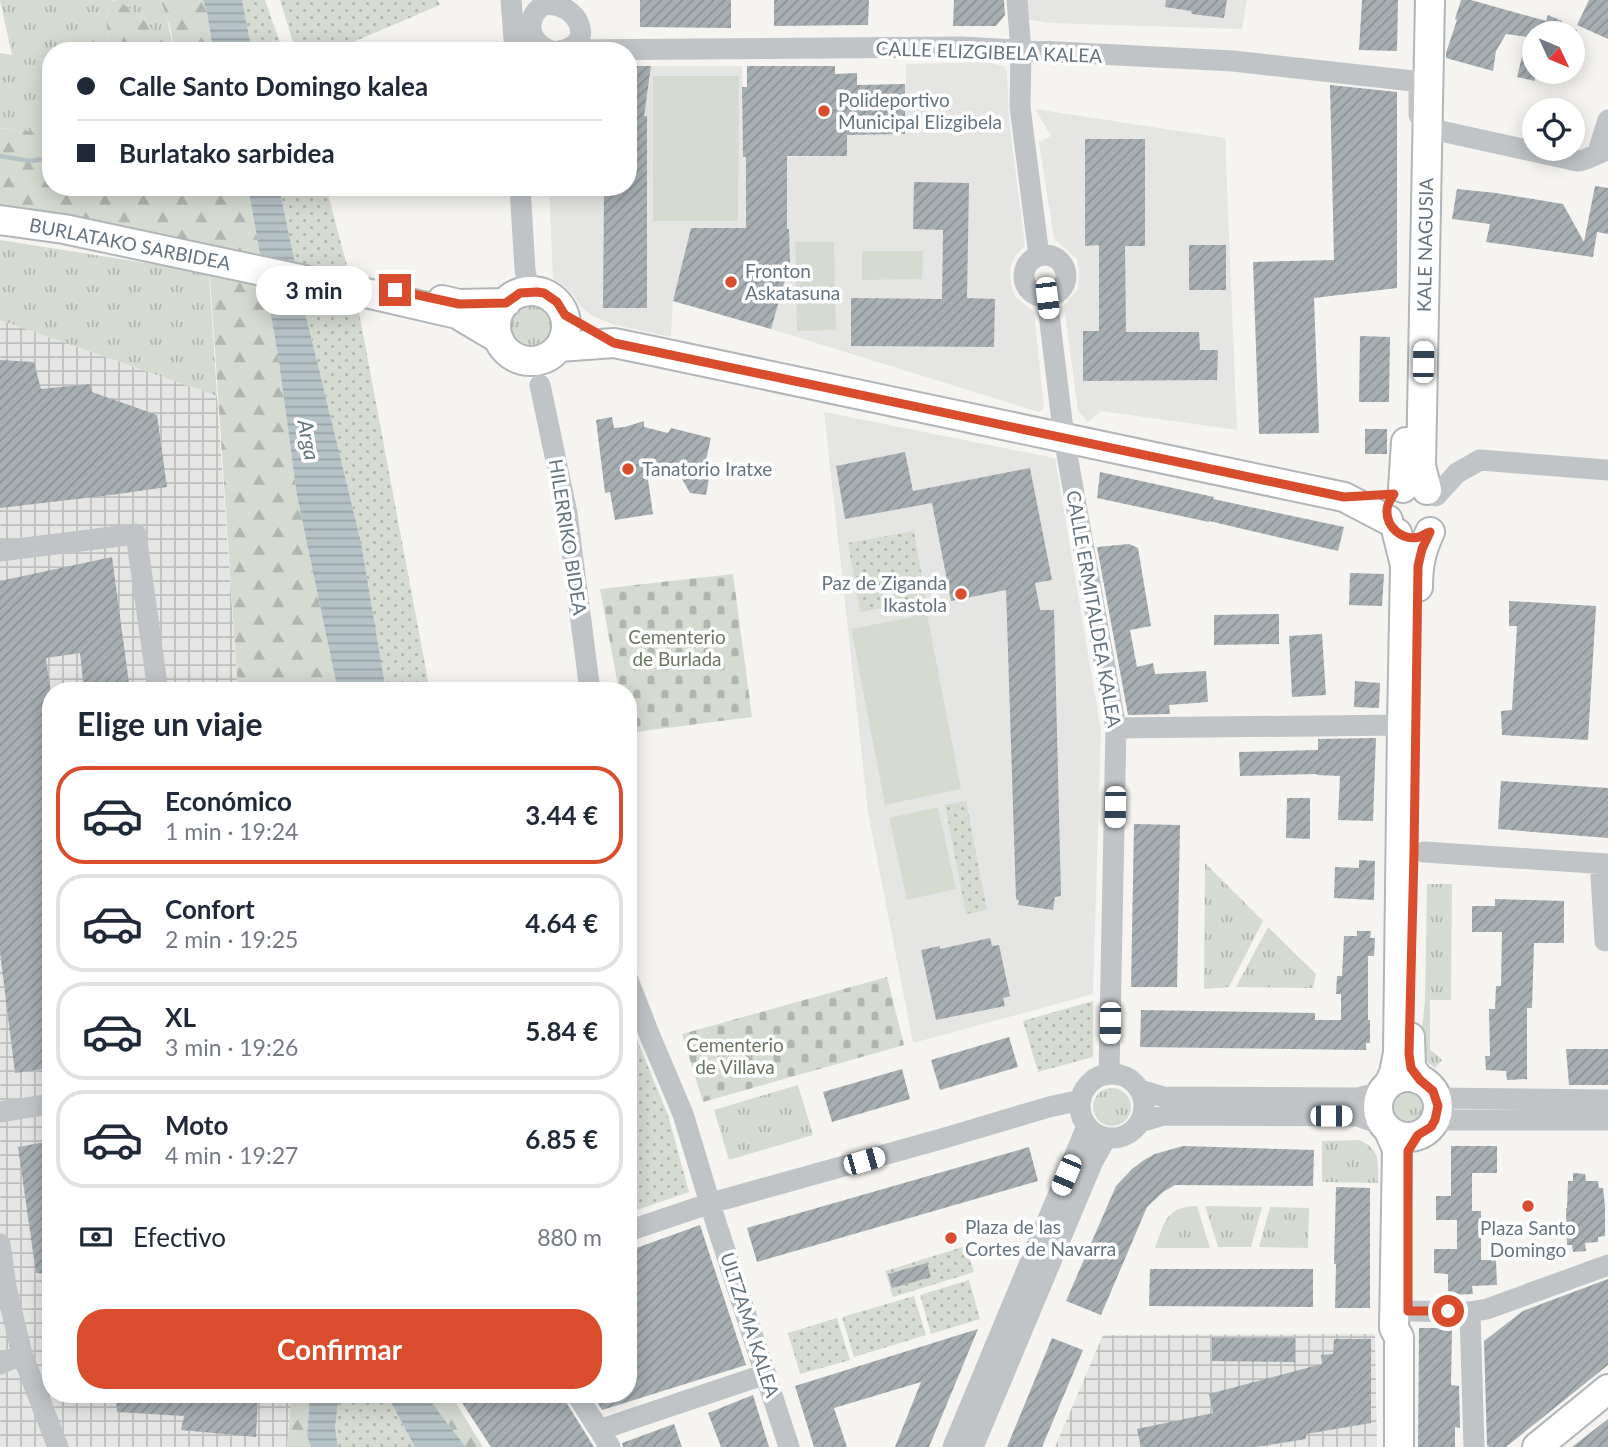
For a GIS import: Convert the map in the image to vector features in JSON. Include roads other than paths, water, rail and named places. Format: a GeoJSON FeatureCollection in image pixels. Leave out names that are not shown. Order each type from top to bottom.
{"type":"FeatureCollection","features":[{"type":"Feature","properties":{"kind":"main road","name":"KALE NAGUSIA"},"geometry":{"type":"LineString","coordinates":[[1404,1324],[1394,1328],[1397,1149],[1379,1117],[1378,1108],[1394,1073],[1398,1054],[1405,565],[1408,504],[1421,466],[1416,310],[1414,0]]}},
{"type":"Feature","properties":{"kind":"main road","name":"KALE NAGUSIA"},"geometry":{"type":"LineString","coordinates":[[1416,310],[1427,128],[1430,0]]}},
{"type":"Feature","properties":{"kind":"main road","name":"BURLATAKO SARBIDEA"},"geometry":{"type":"LineString","coordinates":[[0,211],[79,222],[195,251],[374,290],[459,304],[518,297]]}},
{"type":"Feature","properties":{"kind":"main road","name":"BURLATAKO SARBIDEA"},"geometry":{"type":"LineString","coordinates":[[0,220],[195,251]]}},
{"type":"Feature","properties":{"kind":"main road","name":"BURLATAKO SARBIDEA"},"geometry":{"type":"LineString","coordinates":[[374,290],[457,314],[508,348]]}},
{"type":"Feature","properties":{"kind":"main road"},"geometry":{"type":"LineString","coordinates":[[540,384],[555,351],[562,341],[566,329],[565,315],[557,302],[544,293],[518,297],[498,316],[497,324],[508,348],[531,360],[538,360],[555,351],[614,343]]}},
{"type":"Feature","properties":{"kind":"main road"},"geometry":{"type":"LineString","coordinates":[[565,315],[614,343],[1344,497],[1408,504],[1408,538],[1430,532],[1418,566],[1409,1054],[1411,1068],[1427,1109],[1408,1151],[1399,1447]]}},
{"type":"Feature","properties":{"kind":"main road","name":"HILERRIKO BIDEA"},"geometry":{"type":"LineString","coordinates":[[508,348],[540,384]]}},
{"type":"Feature","properties":{"kind":"main road"},"geometry":{"type":"LineString","coordinates":[[1386,1088],[1396,1079],[1405,1077],[1427,1109]]}},
{"type":"Feature","properties":{"kind":"main road"},"geometry":{"type":"LineString","coordinates":[[1386,1128],[1396,1135],[1427,1109]]}},
{"type":"Feature","properties":{"kind":"main road"},"geometry":{"type":"LineString","coordinates":[[1537,1447],[1608,1389]]}},
{"type":"Feature","properties":{"kind":"street"},"geometry":{"type":"LineString","coordinates":[[511,0],[538,42]]}},
{"type":"Feature","properties":{"kind":"street"},"geometry":{"type":"LineString","coordinates":[[1017,0],[1021,51],[1020,107],[1038,256]]}},
{"type":"Feature","properties":{"kind":"street"},"geometry":{"type":"LineString","coordinates":[[539,42],[531,24],[533,15],[548,2],[561,1],[577,12],[581,23],[579,37],[575,42]]}},
{"type":"Feature","properties":{"kind":"street","name":"CALLE ELIZGIBELA KALEA"},"geometry":{"type":"LineString","coordinates":[[637,45],[961,47],[1233,61],[1413,81]]}},
{"type":"Feature","properties":{"kind":"street"},"geometry":{"type":"LineString","coordinates":[[1413,81],[1419,87],[1419,115],[1427,128],[1577,160],[1582,161],[1603,151],[1608,120]]}},
{"type":"Feature","properties":{"kind":"street"},"geometry":{"type":"LineString","coordinates":[[518,297],[525,270],[521,196]]}},
{"type":"Feature","properties":{"kind":"street"},"geometry":{"type":"LineString","coordinates":[[1038,256],[1052,256],[1066,271],[1064,286],[1060,292],[1047,298],[1028,290],[1024,277],[1028,264],[1038,256]]}},
{"type":"Feature","properties":{"kind":"street","name":"CALLE ERMITALDEA KALEA"},"geometry":{"type":"LineString","coordinates":[[1047,298],[1065,438],[1116,728],[1109,1074]]}},
{"type":"Feature","properties":{"kind":"street","name":"HILERRIKO BIDEA"},"geometry":{"type":"LineString","coordinates":[[540,384],[567,513],[589,682]]}},
{"type":"Feature","properties":{"kind":"street"},"geometry":{"type":"LineString","coordinates":[[1408,504],[1480,460],[1608,470]]}},
{"type":"Feature","properties":{"kind":"street"},"geometry":{"type":"LineString","coordinates":[[0,551],[136,534],[158,682]]}},
{"type":"Feature","properties":{"kind":"street"},"geometry":{"type":"LineString","coordinates":[[1116,728],[1402,725]]}},
{"type":"Feature","properties":{"kind":"street"},"geometry":{"type":"LineString","coordinates":[[1424,852],[1608,864]]}},
{"type":"Feature","properties":{"kind":"street"},"geometry":{"type":"LineString","coordinates":[[1608,876],[1601,876],[1605,941],[1608,940]]}},
{"type":"Feature","properties":{"kind":"street"},"geometry":{"type":"LineString","coordinates":[[637,1003],[684,1114],[711,1203]]}},
{"type":"Feature","properties":{"kind":"street"},"geometry":{"type":"LineString","coordinates":[[1119,1075],[1134,1083],[1140,1090],[1144,1111],[1140,1122],[1126,1135],[1116,1138],[1099,1136],[1082,1118],[1080,1109],[1084,1090],[1099,1077],[1119,1075]]}},
{"type":"Feature","properties":{"kind":"street"},"geometry":{"type":"LineString","coordinates":[[1140,1090],[1164,1097],[1358,1098],[1386,1088]]}},
{"type":"Feature","properties":{"kind":"street"},"geometry":{"type":"LineString","coordinates":[[637,1228],[711,1203],[1081,1100]]}},
{"type":"Feature","properties":{"kind":"street"},"geometry":{"type":"LineString","coordinates":[[1427,1109],[1608,1100]]}},
{"type":"Feature","properties":{"kind":"street"},"geometry":{"type":"LineString","coordinates":[[0,1112],[42,1105]]}},
{"type":"Feature","properties":{"kind":"street"},"geometry":{"type":"LineString","coordinates":[[1427,1109],[1608,1120]]}},
{"type":"Feature","properties":{"kind":"street"},"geometry":{"type":"LineString","coordinates":[[1140,1122],[1164,1115],[1358,1116],[1386,1128]]}},
{"type":"Feature","properties":{"kind":"street"},"geometry":{"type":"LineString","coordinates":[[953,1447],[1087,1126]]}},
{"type":"Feature","properties":{"kind":"street"},"geometry":{"type":"LineString","coordinates":[[973,1447],[1093,1161],[1106,1138]]}},
{"type":"Feature","properties":{"kind":"street","name":"ULTZAMA KALEA"},"geometry":{"type":"LineString","coordinates":[[711,1203],[789,1447]]}},
{"type":"Feature","properties":{"kind":"street"},"geometry":{"type":"LineString","coordinates":[[0,1244],[6,1287],[22,1354],[58,1447]]}},
{"type":"Feature","properties":{"kind":"street"},"geometry":{"type":"LineString","coordinates":[[1404,1324],[1487,1308],[1608,1265]]}},
{"type":"Feature","properties":{"kind":"street"},"geometry":{"type":"LineString","coordinates":[[1469,1312],[1474,1447]]}},
{"type":"Feature","properties":{"kind":"street"},"geometry":{"type":"LineString","coordinates":[[0,1364],[22,1354]]}},
{"type":"Feature","properties":{"kind":"street"},"geometry":{"type":"LineString","coordinates":[[582,1403],[604,1438],[766,1374]]}},
{"type":"Feature","properties":{"kind":"water"},"geometry":{"type":"Polygon","coordinates":[[[203,0],[242,0],[250,42],[212,42],[203,0]]]}},
{"type":"Feature","properties":{"kind":"water","name":"Arga"},"geometry":{"type":"Polygon","coordinates":[[[250,196],[281,196],[306,316],[361,542],[384,682],[336,682],[297,496],[278,355],[250,196]]]}},
{"type":"Feature","properties":{"kind":"water"},"geometry":{"type":"Polygon","coordinates":[[[309,1403],[338,1403],[335,1428],[338,1447],[311,1447],[307,1436],[309,1403]]]}},
{"type":"Feature","properties":{"kind":"water"},"geometry":{"type":"Polygon","coordinates":[[[391,1403],[431,1403],[466,1447],[415,1447],[391,1403]]]}},
{"type":"Feature","properties":{"kind":"waterway"},"geometry":{"type":"LineString","coordinates":[[0,156],[30,161],[42,159]]}},
{"type":"Feature","properties":{"kind":"place","name":"Polideportivo Municipal Elizgibela"},"geometry":{"type":"Point","coordinates":[824,111]}},
{"type":"Feature","properties":{"kind":"place","name":"Fronton Askatasuna"},"geometry":{"type":"Point","coordinates":[731,282]}},
{"type":"Feature","properties":{"kind":"place","name":"Tanatorio Iratxe"},"geometry":{"type":"Point","coordinates":[628,469]}},
{"type":"Feature","properties":{"kind":"place","name":"Paz de Ziganda Ikastola"},"geometry":{"type":"Point","coordinates":[961,594]}},
{"type":"Feature","properties":{"kind":"place","name":"Plaza Santo Domingo"},"geometry":{"type":"Point","coordinates":[1528,1206]}},
{"type":"Feature","properties":{"kind":"place","name":"Plaza de las Cortes de Navarra"},"geometry":{"type":"Point","coordinates":[951,1238]}},
{"type":"Feature","properties":{"kind":"park label","name":"Cementerio de Burlada"},"geometry":{"type":"Point","coordinates":[677,648]}},
{"type":"Feature","properties":{"kind":"park label","name":"Cementerio de Villava"},"geometry":{"type":"Point","coordinates":[735,1056]}}]}
